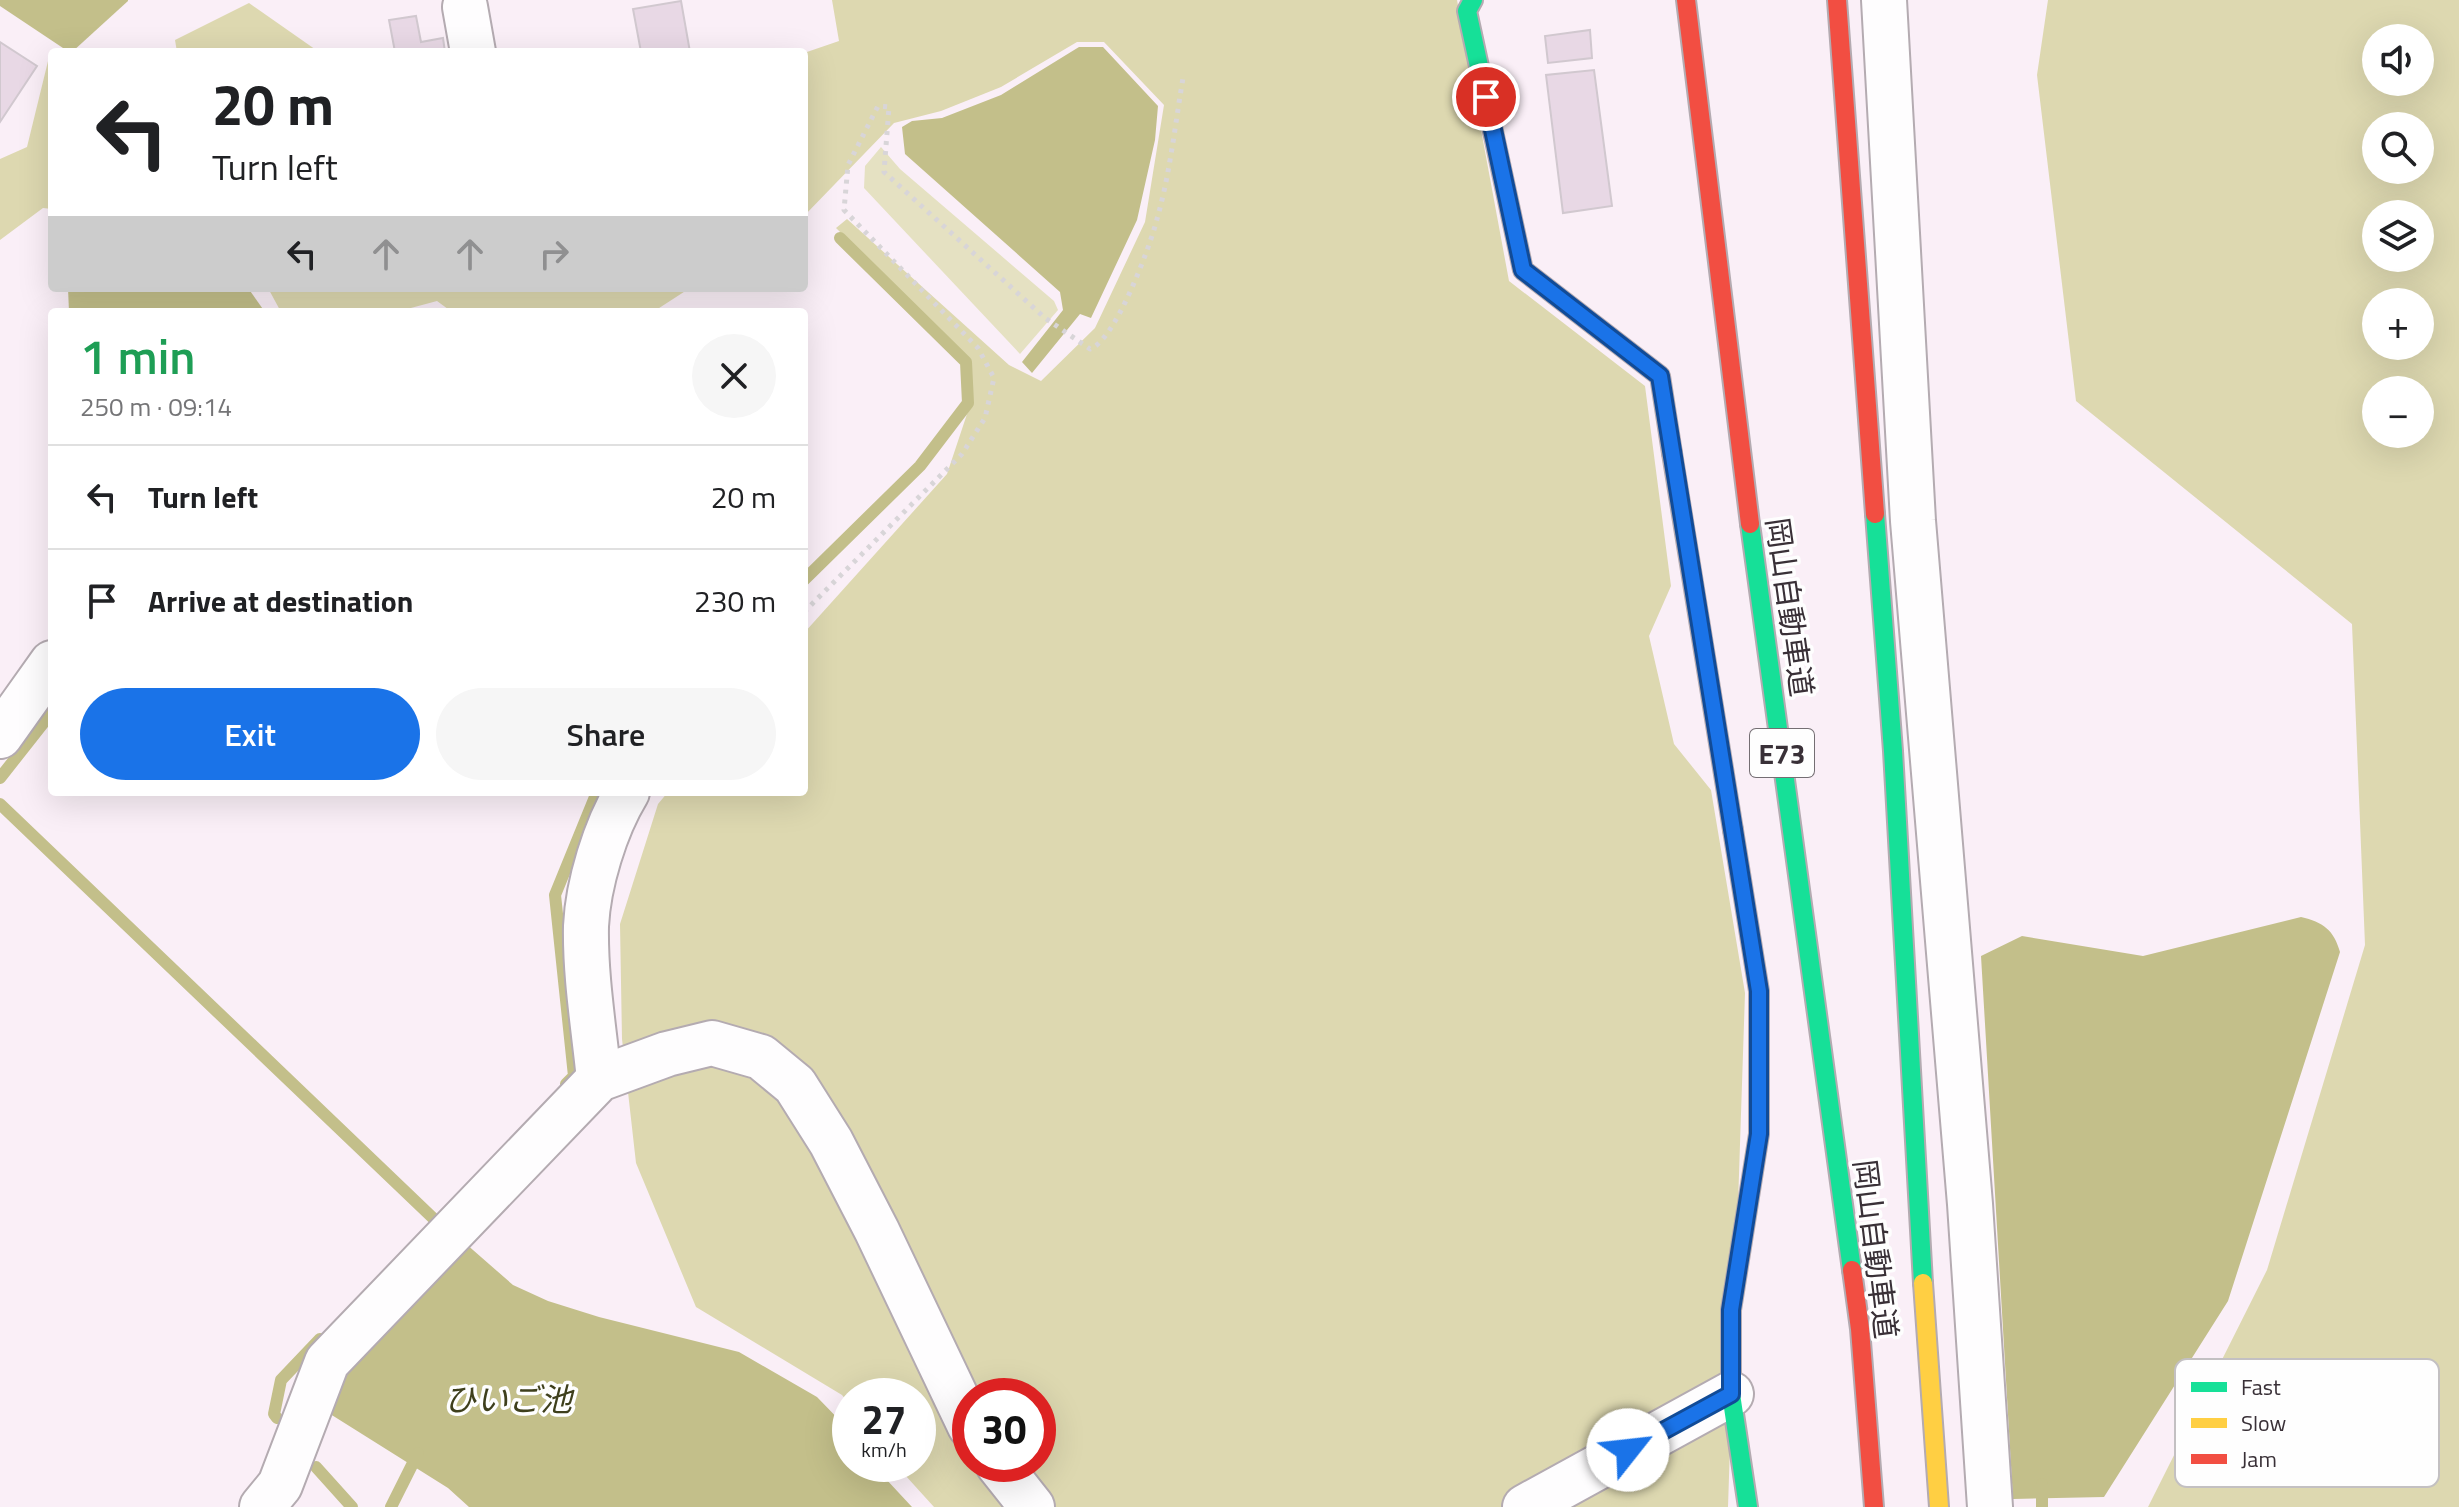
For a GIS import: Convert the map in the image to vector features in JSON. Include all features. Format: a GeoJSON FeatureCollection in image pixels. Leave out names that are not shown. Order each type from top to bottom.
{"type":"FeatureCollection","features":[{"type":"Feature","properties":{"kind":"main road"},"geometry":{"type":"LineString","coordinates":[[1473,0],[1467,11],[1523,270],[1660,376],[1759,991],[1759,1134],[1731,1310],[1731,1394],[1748,1507]]}},
{"type":"Feature","properties":{"kind":"main road","name":"岡山自動車道"},"geometry":{"type":"LineString","coordinates":[[1686,0],[1738,433],[1860,1329],[1874,1507]]}},
{"type":"Feature","properties":{"kind":"main road","name":"岡山自動車道"},"geometry":{"type":"LineString","coordinates":[[1837,0],[1893,751],[1939,1507]]}},
{"type":"Feature","properties":{"kind":"street"},"geometry":{"type":"LineString","coordinates":[[1884,0],[1913,521],[1969,1188],[1990,1507]]}},
{"type":"Feature","properties":{"kind":"street"},"geometry":{"type":"LineString","coordinates":[[473,48],[474,2]]}},
{"type":"Feature","properties":{"kind":"street"},"geometry":{"type":"LineString","coordinates":[[0,736],[48,669]]}},
{"type":"Feature","properties":{"kind":"street"},"geometry":{"type":"LineString","coordinates":[[599,1079],[586,924],[602,847],[625,796]]}},
{"type":"Feature","properties":{"kind":"street"},"geometry":{"type":"LineString","coordinates":[[262,1507],[280,1485],[327,1362],[599,1079],[667,1054],[712,1043],[761,1057],[795,1085],[831,1142],[864,1205],[952,1388]]}},
{"type":"Feature","properties":{"kind":"street"},"geometry":{"type":"LineString","coordinates":[[1525,1507],[1731,1394]]}},
{"type":"Feature","properties":{"kind":"street"},"geometry":{"type":"LineString","coordinates":[[1012,1482],[1032,1507]]}},
{"type":"Feature","properties":{"kind":"path"},"geometry":{"type":"LineString","coordinates":[[808,608],[962,454],[985,418],[994,378],[978,348],[844,210],[848,165],[878,106],[889,107],[884,172],[1045,318],[1090,349],[1100,346],[1116,319],[1141,267],[1158,218],[1183,78]]}},
{"type":"Feature","properties":{"kind":"shaded area"},"geometry":{"type":"Polygon","coordinates":[[[832,0],[1457,0],[1509,281],[1645,386],[1671,586],[1649,636],[1674,744],[1711,790],[1745,993],[1728,1507],[934,1507],[911,1482],[936,1482],[936,1378],[832,1378],[832,1389],[696,1307],[636,1163],[622,1039],[620,924],[658,804],[665,796],[808,796],[808,629],[947,474],[967,414],[973,405],[971,362],[836,228],[847,219],[1009,365],[1041,381],[1095,328],[1145,222],[1164,105],[1104,42],[1077,42],[1001,87],[941,111],[894,123],[808,212],[808,52],[839,41],[832,0]]]}},
{"type":"Feature","properties":{"kind":"shaded area"},"geometry":{"type":"Polygon","coordinates":[[[2048,0],[2459,0],[2459,1507],[2148,1507],[2175,1453],[2175,1487],[2439,1487],[2439,1359],[2222,1359],[2267,1270],[2365,945],[2352,624],[2076,401],[2037,75],[2048,0]]]}},
{"type":"Feature","properties":{"kind":"shaded area"},"geometry":{"type":"Polygon","coordinates":[[[249,3],[313,48],[176,48],[175,40],[249,3]]]}},
{"type":"Feature","properties":{"kind":"shaded area"},"geometry":{"type":"Polygon","coordinates":[[[48,61],[48,209],[43,208],[0,240],[0,159],[27,147],[48,61]]]}},
{"type":"Feature","properties":{"kind":"shaded area"},"geometry":{"type":"Polygon","coordinates":[[[881,147],[900,169],[1054,301],[1058,310],[1020,354],[864,188],[865,166],[881,147]]]}},
{"type":"Feature","properties":{"kind":"shaded area"},"geometry":{"type":"Polygon","coordinates":[[[270,292],[684,292],[659,308],[447,308],[437,301],[411,308],[279,308],[270,292]]]}},
{"type":"Feature","properties":{"kind":"water"},"geometry":{"type":"Polygon","coordinates":[[[0,0],[128,0],[76,48],[63,48],[0,6],[0,0]]]}},
{"type":"Feature","properties":{"kind":"water"},"geometry":{"type":"Polygon","coordinates":[[[1079,47],[1103,47],[1158,106],[1155,140],[1137,220],[1091,318],[1080,314],[1032,373],[1022,362],[1063,310],[1060,292],[905,154],[902,127],[912,121],[942,118],[1001,95],[1079,47]]]}},
{"type":"Feature","properties":{"kind":"water"},"geometry":{"type":"Polygon","coordinates":[[[68,292],[251,292],[262,308],[69,308],[68,292]]]}},
{"type":"Feature","properties":{"kind":"water"},"geometry":{"type":"Polygon","coordinates":[[[2301,917],[2326,928],[2340,952],[2228,1301],[2191,1359],[2175,1359],[2175,1385],[2104,1497],[2013,1499],[1981,956],[2022,936],[2143,956],[2301,917]]]}},
{"type":"Feature","properties":{"kind":"water","name":"ひいご池"},"geometry":{"type":"Polygon","coordinates":[[[465,1243],[513,1285],[548,1301],[739,1352],[817,1397],[832,1412],[832,1482],[889,1482],[912,1507],[469,1507],[448,1488],[319,1407],[334,1378],[465,1243]]]}},
{"type":"Feature","properties":{"kind":"building"},"geometry":{"type":"Polygon","coordinates":[[[681,1],[689,48],[640,48],[633,9],[681,1]]]}},
{"type":"Feature","properties":{"kind":"building"},"geometry":{"type":"Polygon","coordinates":[[[416,16],[421,42],[443,38],[444,48],[394,48],[389,20],[416,16]]]}},
{"type":"Feature","properties":{"kind":"building"},"geometry":{"type":"Polygon","coordinates":[[[1590,30],[1592,58],[1548,63],[1545,36],[1590,30]]]}},
{"type":"Feature","properties":{"kind":"building"},"geometry":{"type":"Polygon","coordinates":[[[0,42],[37,66],[0,122],[0,42]]]}},
{"type":"Feature","properties":{"kind":"building"},"geometry":{"type":"Polygon","coordinates":[[[1594,70],[1612,206],[1563,213],[1546,75],[1594,70]]]}},
{"type":"Feature","properties":{"kind":"waterway"},"geometry":{"type":"LineString","coordinates":[[808,576],[920,466],[968,403],[966,362],[840,238]]}},
{"type":"Feature","properties":{"kind":"waterway"},"geometry":{"type":"LineString","coordinates":[[0,778],[48,717]]}},
{"type":"Feature","properties":{"kind":"waterway"},"geometry":{"type":"LineString","coordinates":[[566,1084],[574,1076],[555,895],[595,796]]}},
{"type":"Feature","properties":{"kind":"waterway"},"geometry":{"type":"LineString","coordinates":[[0,804],[435,1220]]}},
{"type":"Feature","properties":{"kind":"waterway"},"geometry":{"type":"LineString","coordinates":[[277,1418],[274,1414],[281,1380],[320,1339]]}},
{"type":"Feature","properties":{"kind":"waterway"},"geometry":{"type":"LineString","coordinates":[[391,1507],[418,1453]]}},
{"type":"Feature","properties":{"kind":"waterway"},"geometry":{"type":"LineString","coordinates":[[316,1467],[352,1507]]}},
{"type":"Feature","properties":{"kind":"waterway"},"geometry":{"type":"LineString","coordinates":[[2042,1484],[2042,1507]]}},
{"type":"Feature","properties":{"kind":"traffic: fast"},"geometry":{"type":"LineString","coordinates":[[1473,0],[1467,11],[1523,270],[1660,376],[1672,453]]}},
{"type":"Feature","properties":{"kind":"traffic: fast"},"geometry":{"type":"LineString","coordinates":[[1875,514],[1893,751],[1923,1283]]}},
{"type":"Feature","properties":{"kind":"traffic: fast"},"geometry":{"type":"LineString","coordinates":[[1750,524],[1852,1270]]}},
{"type":"Feature","properties":{"kind":"traffic: fast"},"geometry":{"type":"LineString","coordinates":[[1733,830],[1759,991],[1759,1134],[1731,1310],[1731,1394],[1748,1507]]}},
{"type":"Feature","properties":{"kind":"traffic: slow"},"geometry":{"type":"LineString","coordinates":[[1672,453],[1733,830]]}},
{"type":"Feature","properties":{"kind":"traffic: slow"},"geometry":{"type":"LineString","coordinates":[[1923,1283],[1939,1507]]}},
{"type":"Feature","properties":{"kind":"traffic: jam"},"geometry":{"type":"LineString","coordinates":[[1686,0],[1750,524]]}},
{"type":"Feature","properties":{"kind":"traffic: jam"},"geometry":{"type":"LineString","coordinates":[[1837,0],[1875,514]]}},
{"type":"Feature","properties":{"kind":"traffic: jam"},"geometry":{"type":"LineString","coordinates":[[1852,1270],[1860,1329],[1874,1507]]}},
{"type":"Feature","properties":{"kind":"route"},"geometry":{"type":"LineString","coordinates":[[1486,97],[1523,270],[1660,376],[1759,991],[1759,1134],[1731,1310],[1731,1394],[1628,1450]]}}]}
